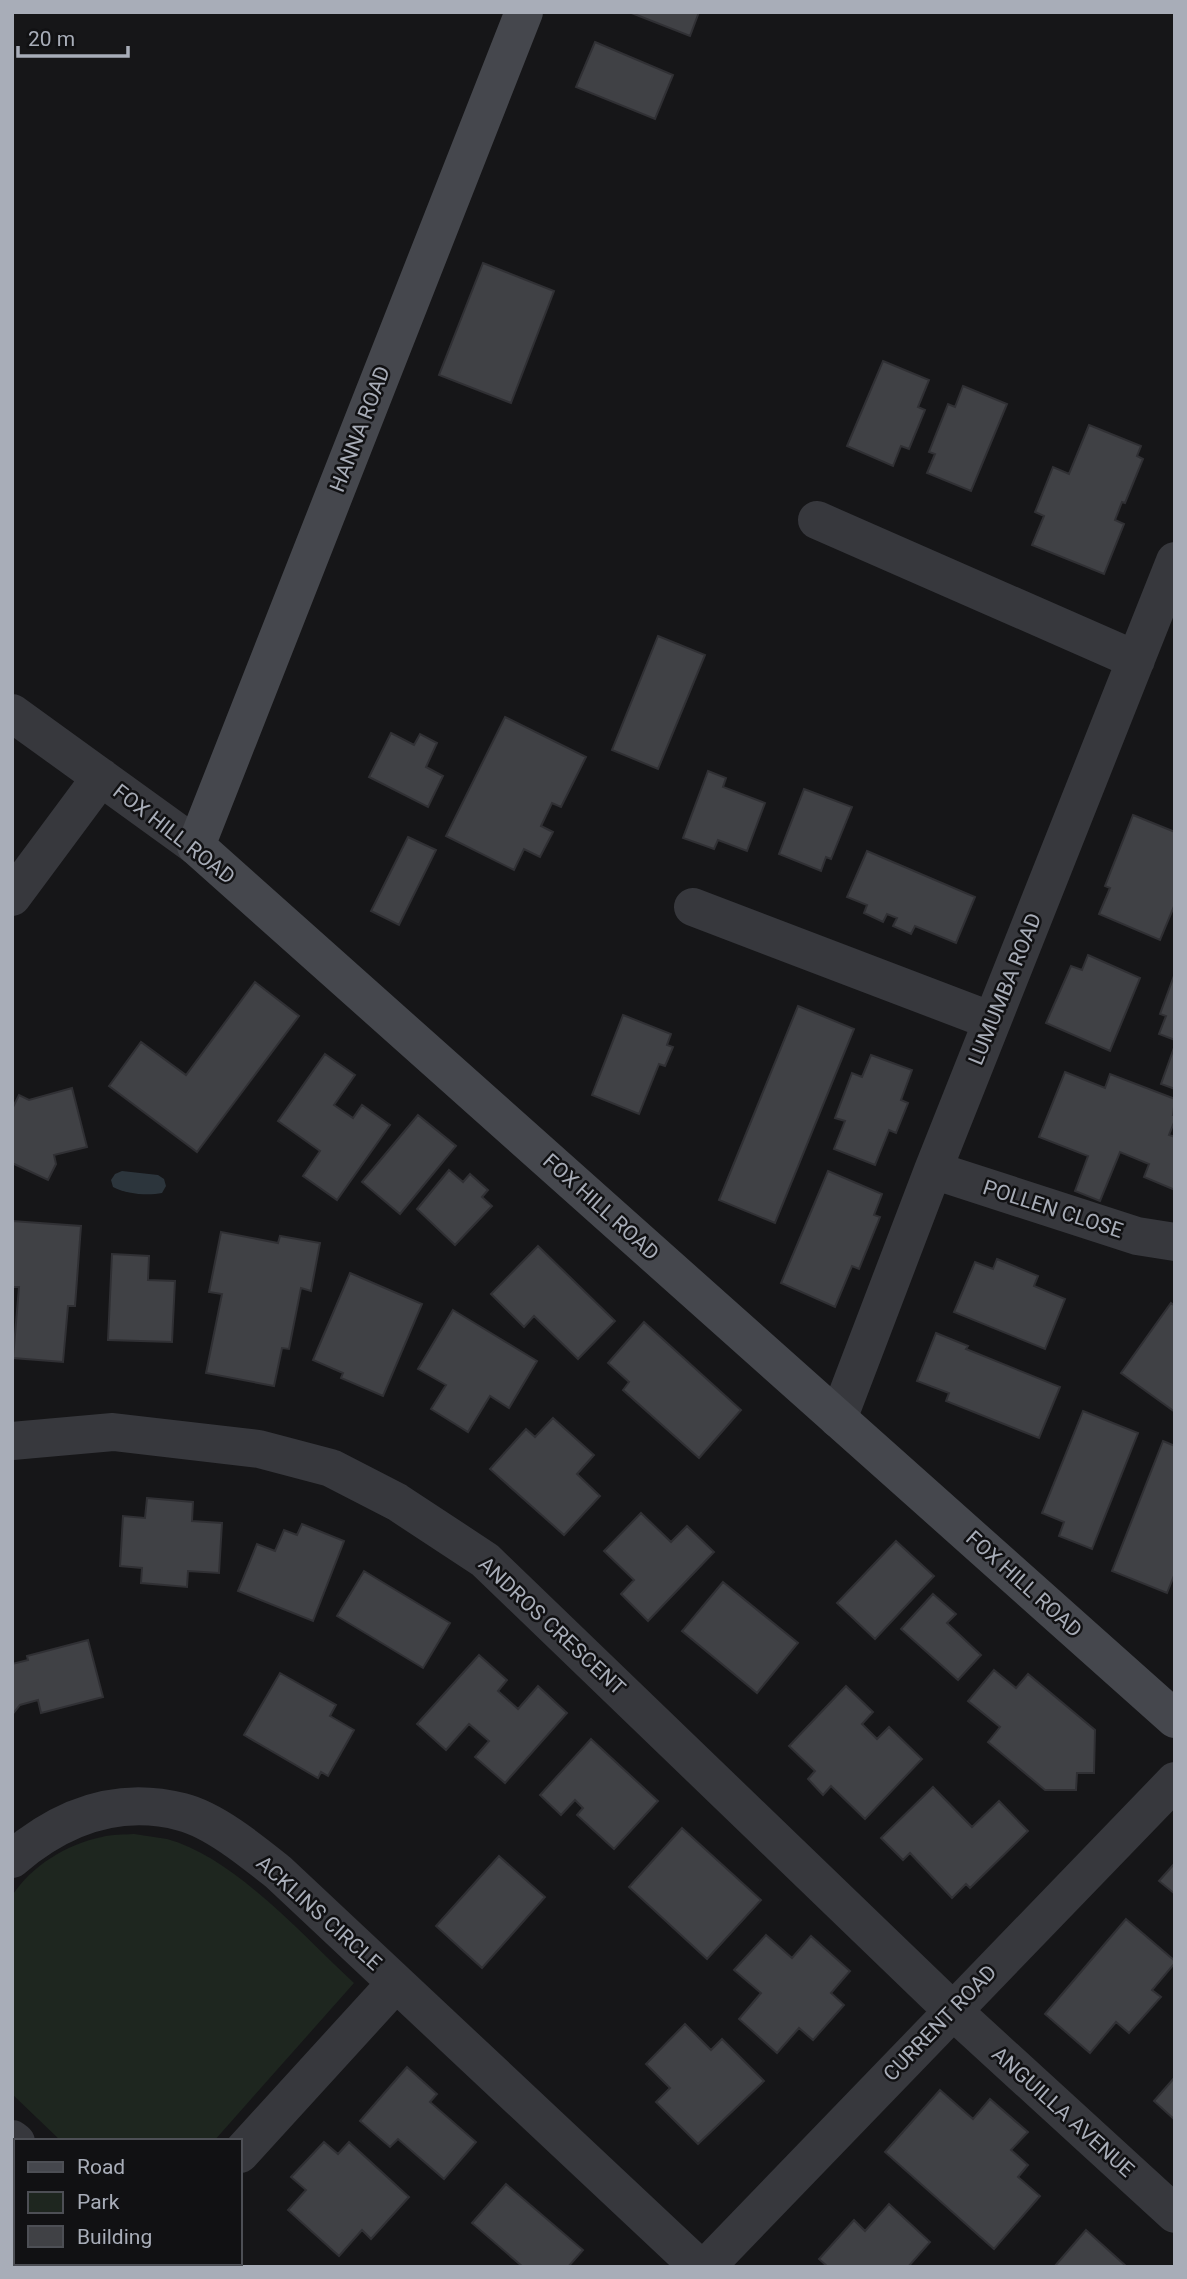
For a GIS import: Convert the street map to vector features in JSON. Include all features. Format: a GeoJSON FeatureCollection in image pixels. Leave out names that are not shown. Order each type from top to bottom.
{"type":"FeatureCollection","features":[{"type":"Feature","properties":{"kind":"main road","name":"HANNA ROAD"},"geometry":{"type":"LineString","coordinates":[[196,846],[524,12]]}},
{"type":"Feature","properties":{"kind":"main road","name":"FOX HILL ROAD"},"geometry":{"type":"LineString","coordinates":[[196,846],[1175,1719]]}},
{"type":"Feature","properties":{"kind":"street"},"geometry":{"type":"LineString","coordinates":[[817,520],[1136,660]]}},
{"type":"Feature","properties":{"kind":"street","name":"LUMUMBA ROAD"},"geometry":{"type":"LineString","coordinates":[[838,1419],[933,1170],[1175,561]]}},
{"type":"Feature","properties":{"kind":"street","name":"FOX HILL ROAD"},"geometry":{"type":"LineString","coordinates":[[12,713],[196,846]]}},
{"type":"Feature","properties":{"kind":"street"},"geometry":{"type":"LineString","coordinates":[[12,897],[101,777]]}},
{"type":"Feature","properties":{"kind":"street"},"geometry":{"type":"LineString","coordinates":[[693,906],[992,1021]]}},
{"type":"Feature","properties":{"kind":"street","name":"POLLEN CLOSE"},"geometry":{"type":"LineString","coordinates":[[933,1170],[1137,1236],[1175,1242]]}},
{"type":"Feature","properties":{"kind":"street","name":"ANDROS CRESCENT"},"geometry":{"type":"LineString","coordinates":[[12,1441],[113,1432],[259,1449],[331,1468],[397,1502],[485,1560],[952,2010]]}},
{"type":"Feature","properties":{"kind":"street","name":"CURRENT ROAD"},"geometry":{"type":"LineString","coordinates":[[706,2267],[1175,1781]]}},
{"type":"Feature","properties":{"kind":"street","name":"ACKLINS CIRCLE"},"geometry":{"type":"LineString","coordinates":[[12,1859],[58,1826],[126,1805],[184,1812],[214,1827],[278,1871],[699,2267]]}},
{"type":"Feature","properties":{"kind":"street","name":"ACKLINS CIRCLE"},"geometry":{"type":"LineString","coordinates":[[242,2152],[396,1983]]}},
{"type":"Feature","properties":{"kind":"street","name":"ANGUILLA AVENUE"},"geometry":{"type":"LineString","coordinates":[[952,2010],[1175,2214]]}},
{"type":"Feature","properties":{"kind":"green space"},"geometry":{"type":"Polygon","coordinates":[[[134,1834],[167,1839],[192,1848],[217,1862],[266,1900],[354,1983],[216,2139],[59,2139],[12,2094],[12,1896],[29,1875],[51,1858],[76,1845],[106,1836],[134,1834]]]}},
{"type":"Feature","properties":{"kind":"shaded area"},"geometry":{"type":"Polygon","coordinates":[[[122,1171],[158,1175],[164,1179],[166,1186],[162,1193],[156,1194],[137,1194],[113,1187],[111,1180],[115,1174],[122,1171]]]}},
{"type":"Feature","properties":{"kind":"building"},"geometry":{"type":"Polygon","coordinates":[[[629,12],[699,12],[690,36],[629,12]]]}},
{"type":"Feature","properties":{"kind":"building"},"geometry":{"type":"Polygon","coordinates":[[[595,42],[673,75],[655,119],[576,87],[595,42]]]}},
{"type":"Feature","properties":{"kind":"building"},"geometry":{"type":"Polygon","coordinates":[[[483,263],[554,291],[511,403],[439,375],[483,263]]]}},
{"type":"Feature","properties":{"kind":"building"},"geometry":{"type":"Polygon","coordinates":[[[883,361],[929,380],[918,407],[925,410],[909,449],[901,446],[893,466],[847,446],[883,361]]]}},
{"type":"Feature","properties":{"kind":"building"},"geometry":{"type":"Polygon","coordinates":[[[963,386],[1007,404],[971,491],[927,473],[935,454],[929,452],[948,404],[955,407],[963,386]]]}},
{"type":"Feature","properties":{"kind":"building"},"geometry":{"type":"Polygon","coordinates":[[[1089,425],[1141,446],[1137,456],[1143,459],[1115,520],[1124,524],[1104,574],[1032,545],[1044,516],[1035,512],[1053,467],[1069,474],[1089,425]]]}},
{"type":"Feature","properties":{"kind":"building"},"geometry":{"type":"Polygon","coordinates":[[[658,636],[705,655],[658,769],[612,750],[658,636]]]}},
{"type":"Feature","properties":{"kind":"building"},"geometry":{"type":"Polygon","coordinates":[[[505,717],[586,757],[561,807],[552,803],[541,826],[553,832],[540,857],[524,849],[514,870],[446,836],[505,717]]]}},
{"type":"Feature","properties":{"kind":"building"},"geometry":{"type":"Polygon","coordinates":[[[391,733],[414,745],[420,734],[437,743],[426,767],[443,776],[428,807],[369,777],[391,733]]]}},
{"type":"Feature","properties":{"kind":"building"},"geometry":{"type":"Polygon","coordinates":[[[708,771],[726,778],[723,787],[765,803],[747,851],[718,840],[714,849],[683,838],[708,771]]]}},
{"type":"Feature","properties":{"kind":"building"},"geometry":{"type":"Polygon","coordinates":[[[804,789],[852,807],[831,859],[826,857],[821,871],[779,854],[804,789]]]}},
{"type":"Feature","properties":{"kind":"building"},"geometry":{"type":"Polygon","coordinates":[[[1133,815],[1175,832],[1175,904],[1160,940],[1099,914],[1110,888],[1105,886],[1133,815]]]}},
{"type":"Feature","properties":{"kind":"building"},"geometry":{"type":"Polygon","coordinates":[[[408,837],[436,850],[399,925],[371,911],[408,837]]]}},
{"type":"Feature","properties":{"kind":"building"},"geometry":{"type":"Polygon","coordinates":[[[867,851],[975,897],[956,943],[915,926],[911,934],[893,926],[897,918],[887,914],[883,922],[864,913],[867,905],[847,897],[867,851]]]}},
{"type":"Feature","properties":{"kind":"building"},"geometry":{"type":"Polygon","coordinates":[[[1088,955],[1140,978],[1110,1051],[1046,1023],[1071,966],[1082,970],[1088,955]]]}},
{"type":"Feature","properties":{"kind":"building"},"geometry":{"type":"Polygon","coordinates":[[[1175,973],[1175,1040],[1159,1034],[1166,1016],[1160,1014],[1175,973]]]}},
{"type":"Feature","properties":{"kind":"building"},"geometry":{"type":"Polygon","coordinates":[[[255,982],[299,1016],[197,1152],[109,1086],[141,1042],[186,1075],[255,982]]]}},
{"type":"Feature","properties":{"kind":"building"},"geometry":{"type":"Polygon","coordinates":[[[798,1006],[854,1029],[775,1223],[719,1200],[798,1006]]]}},
{"type":"Feature","properties":{"kind":"building"},"geometry":{"type":"Polygon","coordinates":[[[623,1015],[671,1034],[667,1045],[673,1047],[665,1066],[659,1064],[639,1114],[592,1095],[623,1015]]]}},
{"type":"Feature","properties":{"kind":"building"},"geometry":{"type":"Polygon","coordinates":[[[1175,1045],[1175,1089],[1161,1084],[1175,1045]]]}},
{"type":"Feature","properties":{"kind":"building"},"geometry":{"type":"Polygon","coordinates":[[[325,1054],[355,1075],[334,1105],[353,1118],[362,1105],[390,1125],[337,1200],[303,1176],[320,1151],[278,1121],[325,1054]]]}},
{"type":"Feature","properties":{"kind":"building"},"geometry":{"type":"Polygon","coordinates":[[[871,1055],[912,1070],[901,1100],[908,1103],[896,1133],[889,1130],[875,1165],[834,1149],[845,1121],[835,1118],[852,1073],[862,1077],[871,1055]]]}},
{"type":"Feature","properties":{"kind":"building"},"geometry":{"type":"Polygon","coordinates":[[[1065,1072],[1105,1088],[1110,1074],[1175,1099],[1175,1120],[1169,1135],[1175,1137],[1175,1190],[1144,1177],[1149,1164],[1120,1152],[1100,1201],[1075,1191],[1088,1156],[1039,1137],[1065,1072]]]}},
{"type":"Feature","properties":{"kind":"building"},"geometry":{"type":"Polygon","coordinates":[[[72,1088],[87,1147],[54,1155],[56,1164],[48,1180],[12,1163],[12,1109],[19,1095],[29,1100],[72,1088]]]}},
{"type":"Feature","properties":{"kind":"building"},"geometry":{"type":"Polygon","coordinates":[[[418,1115],[456,1146],[400,1214],[362,1182],[418,1115]]]}},
{"type":"Feature","properties":{"kind":"building"},"geometry":{"type":"Polygon","coordinates":[[[449,1170],[463,1182],[470,1174],[488,1190],[482,1197],[492,1206],[455,1245],[417,1209],[449,1170]]]}},
{"type":"Feature","properties":{"kind":"building"},"geometry":{"type":"Polygon","coordinates":[[[828,1171],[882,1194],[874,1215],[880,1217],[859,1269],[852,1266],[835,1307],[781,1283],[828,1171]]]}},
{"type":"Feature","properties":{"kind":"building"},"geometry":{"type":"Polygon","coordinates":[[[12,1221],[81,1226],[75,1306],[68,1306],[63,1362],[13,1358],[19,1287],[12,1287],[12,1221]]]}},
{"type":"Feature","properties":{"kind":"building"},"geometry":{"type":"Polygon","coordinates":[[[221,1232],[278,1243],[280,1236],[320,1243],[311,1291],[301,1288],[289,1349],[282,1348],[274,1386],[206,1373],[222,1294],[209,1292],[221,1232]]]}},
{"type":"Feature","properties":{"kind":"building"},"geometry":{"type":"Polygon","coordinates":[[[538,1246],[615,1321],[578,1359],[534,1316],[524,1327],[491,1294],[538,1246]]]}},
{"type":"Feature","properties":{"kind":"building"},"geometry":{"type":"Polygon","coordinates":[[[112,1254],[149,1256],[148,1280],[175,1281],[172,1342],[108,1340],[112,1254]]]}},
{"type":"Feature","properties":{"kind":"building"},"geometry":{"type":"Polygon","coordinates":[[[997,1259],[1038,1276],[1034,1286],[1065,1299],[1045,1349],[954,1312],[975,1262],[993,1269],[997,1259]]]}},
{"type":"Feature","properties":{"kind":"building"},"geometry":{"type":"Polygon","coordinates":[[[350,1273],[422,1304],[383,1396],[341,1378],[343,1373],[313,1360],[350,1273]]]}},
{"type":"Feature","properties":{"kind":"building"},"geometry":{"type":"Polygon","coordinates":[[[1171,1303],[1175,1306],[1175,1412],[1121,1373],[1171,1303]]]}},
{"type":"Feature","properties":{"kind":"building"},"geometry":{"type":"Polygon","coordinates":[[[453,1310],[537,1361],[509,1408],[490,1396],[468,1432],[431,1409],[446,1385],[418,1369],[453,1310]]]}},
{"type":"Feature","properties":{"kind":"building"},"geometry":{"type":"Polygon","coordinates":[[[644,1322],[741,1410],[699,1458],[623,1390],[629,1382],[608,1363],[644,1322]]]}},
{"type":"Feature","properties":{"kind":"building"},"geometry":{"type":"Polygon","coordinates":[[[936,1333],[968,1346],[966,1349],[1060,1387],[1039,1438],[946,1401],[949,1393],[917,1381],[936,1333]]]}},
{"type":"Feature","properties":{"kind":"building"},"geometry":{"type":"Polygon","coordinates":[[[1083,1411],[1138,1433],[1092,1549],[1059,1536],[1064,1522],[1042,1513],[1083,1411]]]}},
{"type":"Feature","properties":{"kind":"building"},"geometry":{"type":"Polygon","coordinates":[[[553,1418],[594,1455],[577,1474],[600,1496],[564,1535],[490,1469],[526,1429],[535,1437],[553,1418]]]}},
{"type":"Feature","properties":{"kind":"building"},"geometry":{"type":"Polygon","coordinates":[[[1163,1441],[1175,1446],[1175,1573],[1167,1593],[1112,1571],[1163,1441]]]}},
{"type":"Feature","properties":{"kind":"building"},"geometry":{"type":"Polygon","coordinates":[[[147,1498],[193,1502],[192,1521],[222,1523],[219,1573],[188,1571],[187,1587],[141,1583],[142,1568],[120,1566],[123,1516],[145,1518],[147,1498]]]}},
{"type":"Feature","properties":{"kind":"building"},"geometry":{"type":"Polygon","coordinates":[[[641,1513],[671,1542],[687,1526],[714,1552],[648,1621],[621,1594],[634,1580],[604,1551],[641,1513]]]}},
{"type":"Feature","properties":{"kind":"building"},"geometry":{"type":"Polygon","coordinates":[[[302,1524],[344,1541],[313,1621],[238,1591],[257,1544],[275,1551],[284,1530],[297,1535],[302,1524]]]}},
{"type":"Feature","properties":{"kind":"building"},"geometry":{"type":"Polygon","coordinates":[[[896,1541],[934,1576],[875,1639],[837,1603],[896,1541]]]}},
{"type":"Feature","properties":{"kind":"building"},"geometry":{"type":"Polygon","coordinates":[[[364,1571],[450,1623],[423,1668],[337,1616],[364,1571]]]}},
{"type":"Feature","properties":{"kind":"building"},"geometry":{"type":"Polygon","coordinates":[[[723,1582],[798,1643],[757,1693],[682,1631],[723,1582]]]}},
{"type":"Feature","properties":{"kind":"building"},"geometry":{"type":"Polygon","coordinates":[[[933,1594],[956,1614],[947,1623],[981,1655],[958,1680],[901,1629],[933,1594]]]}},
{"type":"Feature","properties":{"kind":"building"},"geometry":{"type":"Polygon","coordinates":[[[88,1640],[103,1697],[41,1713],[38,1700],[20,1705],[12,1715],[12,1664],[28,1660],[27,1656],[88,1640]]]}},
{"type":"Feature","properties":{"kind":"building"},"geometry":{"type":"Polygon","coordinates":[[[479,1655],[507,1680],[498,1691],[518,1709],[538,1686],[567,1713],[505,1783],[475,1757],[489,1741],[469,1724],[446,1750],[417,1724],[479,1655]]]}},
{"type":"Feature","properties":{"kind":"building"},"geometry":{"type":"Polygon","coordinates":[[[994,1670],[1016,1688],[1028,1674],[1095,1730],[1094,1773],[1077,1773],[1076,1790],[1045,1790],[988,1742],[1000,1727],[968,1701],[994,1670]]]}},
{"type":"Feature","properties":{"kind":"building"},"geometry":{"type":"Polygon","coordinates":[[[280,1673],[336,1705],[330,1716],[354,1730],[328,1776],[321,1772],[318,1778],[244,1735],[280,1673]]]}},
{"type":"Feature","properties":{"kind":"building"},"geometry":{"type":"Polygon","coordinates":[[[846,1686],[873,1712],[862,1724],[877,1739],[889,1727],[922,1759],[865,1819],[831,1786],[823,1795],[808,1779],[815,1771],[789,1746],[846,1686]]]}},
{"type":"Feature","properties":{"kind":"building"},"geometry":{"type":"Polygon","coordinates":[[[591,1739],[658,1801],[614,1849],[577,1815],[583,1808],[575,1800],[561,1815],[540,1795],[591,1739]]]}},
{"type":"Feature","properties":{"kind":"building"},"geometry":{"type":"Polygon","coordinates":[[[933,1787],[972,1827],[999,1801],[1028,1831],[970,1888],[966,1884],[952,1898],[910,1853],[903,1860],[881,1838],[933,1787]]]}},
{"type":"Feature","properties":{"kind":"building"},"geometry":{"type":"Polygon","coordinates":[[[682,1828],[761,1900],[707,1959],[629,1887],[682,1828]]]}},
{"type":"Feature","properties":{"kind":"building"},"geometry":{"type":"Polygon","coordinates":[[[499,1856],[545,1897],[482,1968],[436,1926],[499,1856]]]}},
{"type":"Feature","properties":{"kind":"building"},"geometry":{"type":"Polygon","coordinates":[[[1175,1863],[1175,1894],[1159,1881],[1175,1863]]]}},
{"type":"Feature","properties":{"kind":"building"},"geometry":{"type":"Polygon","coordinates":[[[1126,1919],[1175,1963],[1152,1990],[1161,1997],[1129,2033],[1116,2022],[1090,2053],[1045,2014],[1126,1919]]]}},
{"type":"Feature","properties":{"kind":"building"},"geometry":{"type":"Polygon","coordinates":[[[766,1935],[792,1958],[811,1936],[850,1971],[831,1993],[844,2005],[813,2040],[799,2028],[777,2053],[739,2019],[761,1993],[734,1970],[766,1935]]]}},
{"type":"Feature","properties":{"kind":"building"},"geometry":{"type":"Polygon","coordinates":[[[685,2024],[711,2050],[722,2039],[764,2081],[698,2144],[656,2102],[670,2088],[646,2064],[685,2024]]]}},
{"type":"Feature","properties":{"kind":"building"},"geometry":{"type":"Polygon","coordinates":[[[407,2067],[437,2094],[430,2102],[476,2142],[444,2179],[398,2139],[390,2147],[360,2121],[407,2067]]]}},
{"type":"Feature","properties":{"kind":"building"},"geometry":{"type":"Polygon","coordinates":[[[1175,2077],[1175,2120],[1154,2101],[1175,2077]]]}},
{"type":"Feature","properties":{"kind":"building"},"geometry":{"type":"Polygon","coordinates":[[[940,2090],[973,2119],[990,2099],[1028,2132],[1011,2150],[1028,2165],[1018,2177],[1040,2196],[994,2249],[885,2152],[940,2090]]]}},
{"type":"Feature","properties":{"kind":"building"},"geometry":{"type":"Polygon","coordinates":[[[324,2142],[338,2154],[349,2142],[409,2197],[371,2239],[362,2230],[339,2256],[288,2210],[306,2190],[291,2177],[324,2142]]]}},
{"type":"Feature","properties":{"kind":"building"},"geometry":{"type":"Polygon","coordinates":[[[506,2184],[583,2250],[568,2267],[523,2267],[472,2223],[506,2184]]]}},
{"type":"Feature","properties":{"kind":"building"},"geometry":{"type":"Polygon","coordinates":[[[889,2204],[930,2242],[908,2267],[828,2267],[819,2259],[854,2220],[865,2231],[889,2204]]]}},
{"type":"Feature","properties":{"kind":"building"},"geometry":{"type":"Polygon","coordinates":[[[12,2228],[14,2246],[12,2249],[12,2228]]]}},
{"type":"Feature","properties":{"kind":"building"},"geometry":{"type":"Polygon","coordinates":[[[1086,2230],[1127,2267],[1054,2267],[1086,2230]]]}}]}
